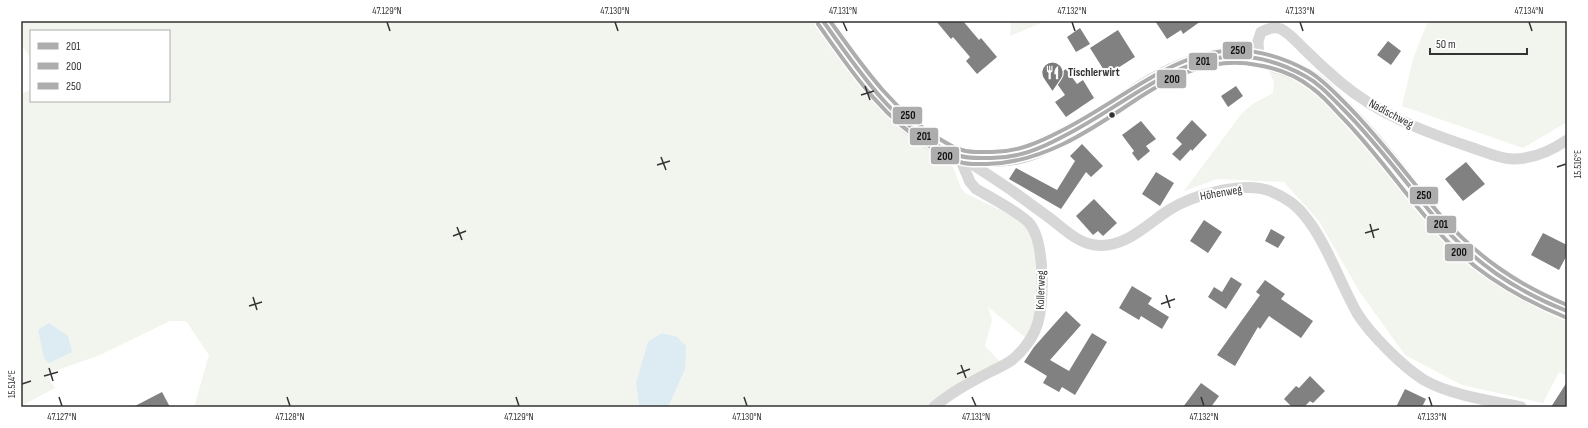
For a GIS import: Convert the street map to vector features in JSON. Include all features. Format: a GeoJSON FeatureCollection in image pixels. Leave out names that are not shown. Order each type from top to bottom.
{"type":"FeatureCollection","features":[{"type":"Feature","properties":{"kind":"main road"},"geometry":{"type":"LineString","coordinates":[[823,21],[863,75],[896,114],[925,139],[959,156],[973,158],[1018,156],[1039,149],[1109,111],[1146,85],[1180,68],[1214,58],[1229,56],[1259,59],[1290,69],[1316,83],[1357,122],[1452,237],[1480,263],[1515,288],[1567,311]]}},
{"type":"Feature","properties":{"kind":"street","name":"Nadischweg"},"geometry":{"type":"LineString","coordinates":[[1259,59],[1258,41],[1262,32],[1271,28],[1276,28],[1282,30],[1292,38],[1340,82],[1358,96],[1390,116],[1430,134],[1498,156],[1512,159],[1522,159],[1539,154],[1567,140]]}},
{"type":"Feature","properties":{"kind":"street","name":"Kollerweg"},"geometry":{"type":"LineString","coordinates":[[934,407],[958,389],[1014,358],[1034,333],[1038,324],[1041,305],[1041,262],[1038,241],[1033,228],[1025,219],[976,189],[970,182],[959,156]]}},
{"type":"Feature","properties":{"kind":"street","name":"Höhenweg"},"geometry":{"type":"LineString","coordinates":[[959,156],[1013,192],[1072,235],[1087,243],[1103,246],[1123,241],[1146,227],[1170,209],[1197,197],[1220,191],[1242,188],[1268,190],[1289,201],[1304,214],[1318,237],[1358,315],[1377,338],[1400,361],[1424,380],[1447,389],[1472,398],[1521,407]]}},
{"type":"Feature","properties":{"kind":"shaded area"},"geometry":{"type":"Polygon","coordinates":[[[21,21],[813,21],[843,61],[916,142],[946,159],[954,169],[961,188],[965,193],[1019,219],[1028,227],[1038,262],[1036,318],[1026,338],[988,307],[992,320],[985,346],[1000,362],[941,396],[928,407],[668,407],[672,396],[636,383],[639,405],[632,407],[194,407],[209,355],[186,321],[170,321],[100,355],[46,374],[55,388],[21,406],[21,94],[30,90],[30,102],[170,102],[170,30],[30,30],[30,60],[28,53],[21,46],[21,21]]]}},
{"type":"Feature","properties":{"kind":"shaded area"},"geometry":{"type":"Polygon","coordinates":[[[1011,21],[1046,21],[1010,36],[1011,21]]]}},
{"type":"Feature","properties":{"kind":"shaded area"},"geometry":{"type":"Polygon","coordinates":[[[1428,21],[1567,21],[1567,122],[1523,148],[1402,106],[1413,59],[1428,21]]]}},
{"type":"Feature","properties":{"kind":"shaded area"},"geometry":{"type":"Polygon","coordinates":[[[1268,69],[1306,86],[1316,93],[1346,123],[1410,198],[1567,318],[1567,376],[1559,372],[1543,403],[1462,385],[1405,355],[1359,291],[1319,221],[1284,182],[1217,179],[1184,191],[1242,113],[1254,103],[1273,93],[1274,82],[1268,69]]]}},
{"type":"Feature","properties":{"kind":"shaded area"},"geometry":{"type":"Polygon","coordinates":[[[49,323],[68,336],[72,352],[49,363],[44,358],[38,330],[49,323]]]}},
{"type":"Feature","properties":{"kind":"shaded area"},"geometry":{"type":"Polygon","coordinates":[[[662,333],[677,337],[686,346],[685,369],[668,407],[632,407],[639,405],[636,383],[648,342],[662,333]]]}},
{"type":"Feature","properties":{"kind":"building"},"geometry":{"type":"Polygon","coordinates":[[[936,21],[963,21],[979,40],[981,38],[997,57],[977,74],[966,61],[970,57],[953,37],[951,39],[936,21]]]}},
{"type":"Feature","properties":{"kind":"building"},"geometry":{"type":"Polygon","coordinates":[[[1155,21],[1201,21],[1183,34],[1181,30],[1167,39],[1155,21]]]}},
{"type":"Feature","properties":{"kind":"building"},"geometry":{"type":"Polygon","coordinates":[[[1080,28],[1090,44],[1076,52],[1067,37],[1080,28]]]}},
{"type":"Feature","properties":{"kind":"building"},"geometry":{"type":"Polygon","coordinates":[[[1118,30],[1135,57],[1107,75],[1090,48],[1118,30]]]}},
{"type":"Feature","properties":{"kind":"building"},"geometry":{"type":"Polygon","coordinates":[[[1388,41],[1401,51],[1391,65],[1377,55],[1388,41]]]}},
{"type":"Feature","properties":{"kind":"building"},"geometry":{"type":"Polygon","coordinates":[[[1066,69],[1077,84],[1083,80],[1094,98],[1066,117],[1055,102],[1065,95],[1053,78],[1066,69]]]}},
{"type":"Feature","properties":{"kind":"building"},"geometry":{"type":"Polygon","coordinates":[[[1236,86],[1243,96],[1228,107],[1221,96],[1236,86]]]}},
{"type":"Feature","properties":{"kind":"building"},"geometry":{"type":"Polygon","coordinates":[[[1192,120],[1207,135],[1180,161],[1172,154],[1182,144],[1176,138],[1192,120]]]}},
{"type":"Feature","properties":{"kind":"building"},"geometry":{"type":"Polygon","coordinates":[[[1141,121],[1156,139],[1146,146],[1150,151],[1138,161],[1132,153],[1134,151],[1122,135],[1141,121]]]}},
{"type":"Feature","properties":{"kind":"building"},"geometry":{"type":"Polygon","coordinates":[[[1082,144],[1103,166],[1091,177],[1086,172],[1061,209],[1009,179],[1016,168],[1057,190],[1075,161],[1070,156],[1082,144]]]}},
{"type":"Feature","properties":{"kind":"building"},"geometry":{"type":"Polygon","coordinates":[[[1466,162],[1485,184],[1463,201],[1445,179],[1466,162]]]}},
{"type":"Feature","properties":{"kind":"building"},"geometry":{"type":"Polygon","coordinates":[[[1156,172],[1174,183],[1160,206],[1142,194],[1156,172]]]}},
{"type":"Feature","properties":{"kind":"building"},"geometry":{"type":"Polygon","coordinates":[[[1094,199],[1117,223],[1103,236],[1098,231],[1093,235],[1076,216],[1094,199]]]}},
{"type":"Feature","properties":{"kind":"building"},"geometry":{"type":"Polygon","coordinates":[[[1204,220],[1222,232],[1208,253],[1190,241],[1204,220]]]}},
{"type":"Feature","properties":{"kind":"building"},"geometry":{"type":"Polygon","coordinates":[[[1271,229],[1285,237],[1278,248],[1265,241],[1271,229]]]}},
{"type":"Feature","properties":{"kind":"building"},"geometry":{"type":"Polygon","coordinates":[[[1543,233],[1567,245],[1567,255],[1559,270],[1531,255],[1543,233]]]}},
{"type":"Feature","properties":{"kind":"building"},"geometry":{"type":"Polygon","coordinates":[[[1231,277],[1242,284],[1226,309],[1208,297],[1214,287],[1222,292],[1231,277]]]}},
{"type":"Feature","properties":{"kind":"building"},"geometry":{"type":"Polygon","coordinates":[[[1265,280],[1285,294],[1281,299],[1313,321],[1301,338],[1269,316],[1260,329],[1258,327],[1235,366],[1217,355],[1260,295],[1256,292],[1265,280]]]}},
{"type":"Feature","properties":{"kind":"building"},"geometry":{"type":"Polygon","coordinates":[[[1132,286],[1152,298],[1148,304],[1169,317],[1162,329],[1141,316],[1139,320],[1119,308],[1132,286]]]}},
{"type":"Feature","properties":{"kind":"building"},"geometry":{"type":"Polygon","coordinates":[[[1066,311],[1081,325],[1050,360],[1069,371],[1092,333],[1107,342],[1075,395],[1062,387],[1059,392],[1043,383],[1047,376],[1024,362],[1034,347],[1066,311]]]}},
{"type":"Feature","properties":{"kind":"building"},"geometry":{"type":"Polygon","coordinates":[[[1310,376],[1325,391],[1313,403],[1310,401],[1304,407],[1292,407],[1284,399],[1296,386],[1299,388],[1310,376]]]}},
{"type":"Feature","properties":{"kind":"building"},"geometry":{"type":"Polygon","coordinates":[[[1567,382],[1567,407],[1551,407],[1567,382]]]}},
{"type":"Feature","properties":{"kind":"building"},"geometry":{"type":"Polygon","coordinates":[[[1201,383],[1219,396],[1211,407],[1183,407],[1201,383]]]}},
{"type":"Feature","properties":{"kind":"building"},"geometry":{"type":"Polygon","coordinates":[[[1405,389],[1426,399],[1422,407],[1396,407],[1405,389]]]}},
{"type":"Feature","properties":{"kind":"building"},"geometry":{"type":"Polygon","coordinates":[[[162,392],[170,407],[133,407],[162,392]]]}},
{"type":"Feature","properties":{"kind":"transit line","name":"201"},"geometry":{"type":"LineString","coordinates":[[823,21],[865,79],[898,115],[916,131],[935,144],[957,155],[970,158],[1001,158],[1037,149],[1055,141],[1094,119],[1150,84],[1178,70],[1207,60],[1237,56],[1270,61],[1305,76],[1325,91],[1368,135],[1437,220],[1481,262],[1496,274],[1530,294],[1567,311]]}},
{"type":"Feature","properties":{"kind":"transit line","name":"250"},"geometry":{"type":"LineString","coordinates":[[830,21],[878,85],[906,114],[921,127],[949,145],[965,151],[973,152],[1001,152],[1019,149],[1036,143],[1092,114],[1149,79],[1178,64],[1207,54],[1238,50],[1272,55],[1308,71],[1332,90],[1358,116],[1441,216],[1484,257],[1531,288],[1567,305]]}},
{"type":"Feature","properties":{"kind":"transit line","name":"200"},"geometry":{"type":"LineString","coordinates":[[818,24],[868,92],[897,122],[913,135],[945,156],[956,161],[970,164],[1007,162],[1045,152],[1081,135],[1145,94],[1175,77],[1207,66],[1223,63],[1240,63],[1264,66],[1279,70],[1300,80],[1330,104],[1354,129],[1448,242],[1474,266],[1502,286],[1565,317]]}},
{"type":"Feature","properties":{"kind":"place","name":"Tischlerwirt"},"geometry":{"type":"Point","coordinates":[1053,92]}}]}
